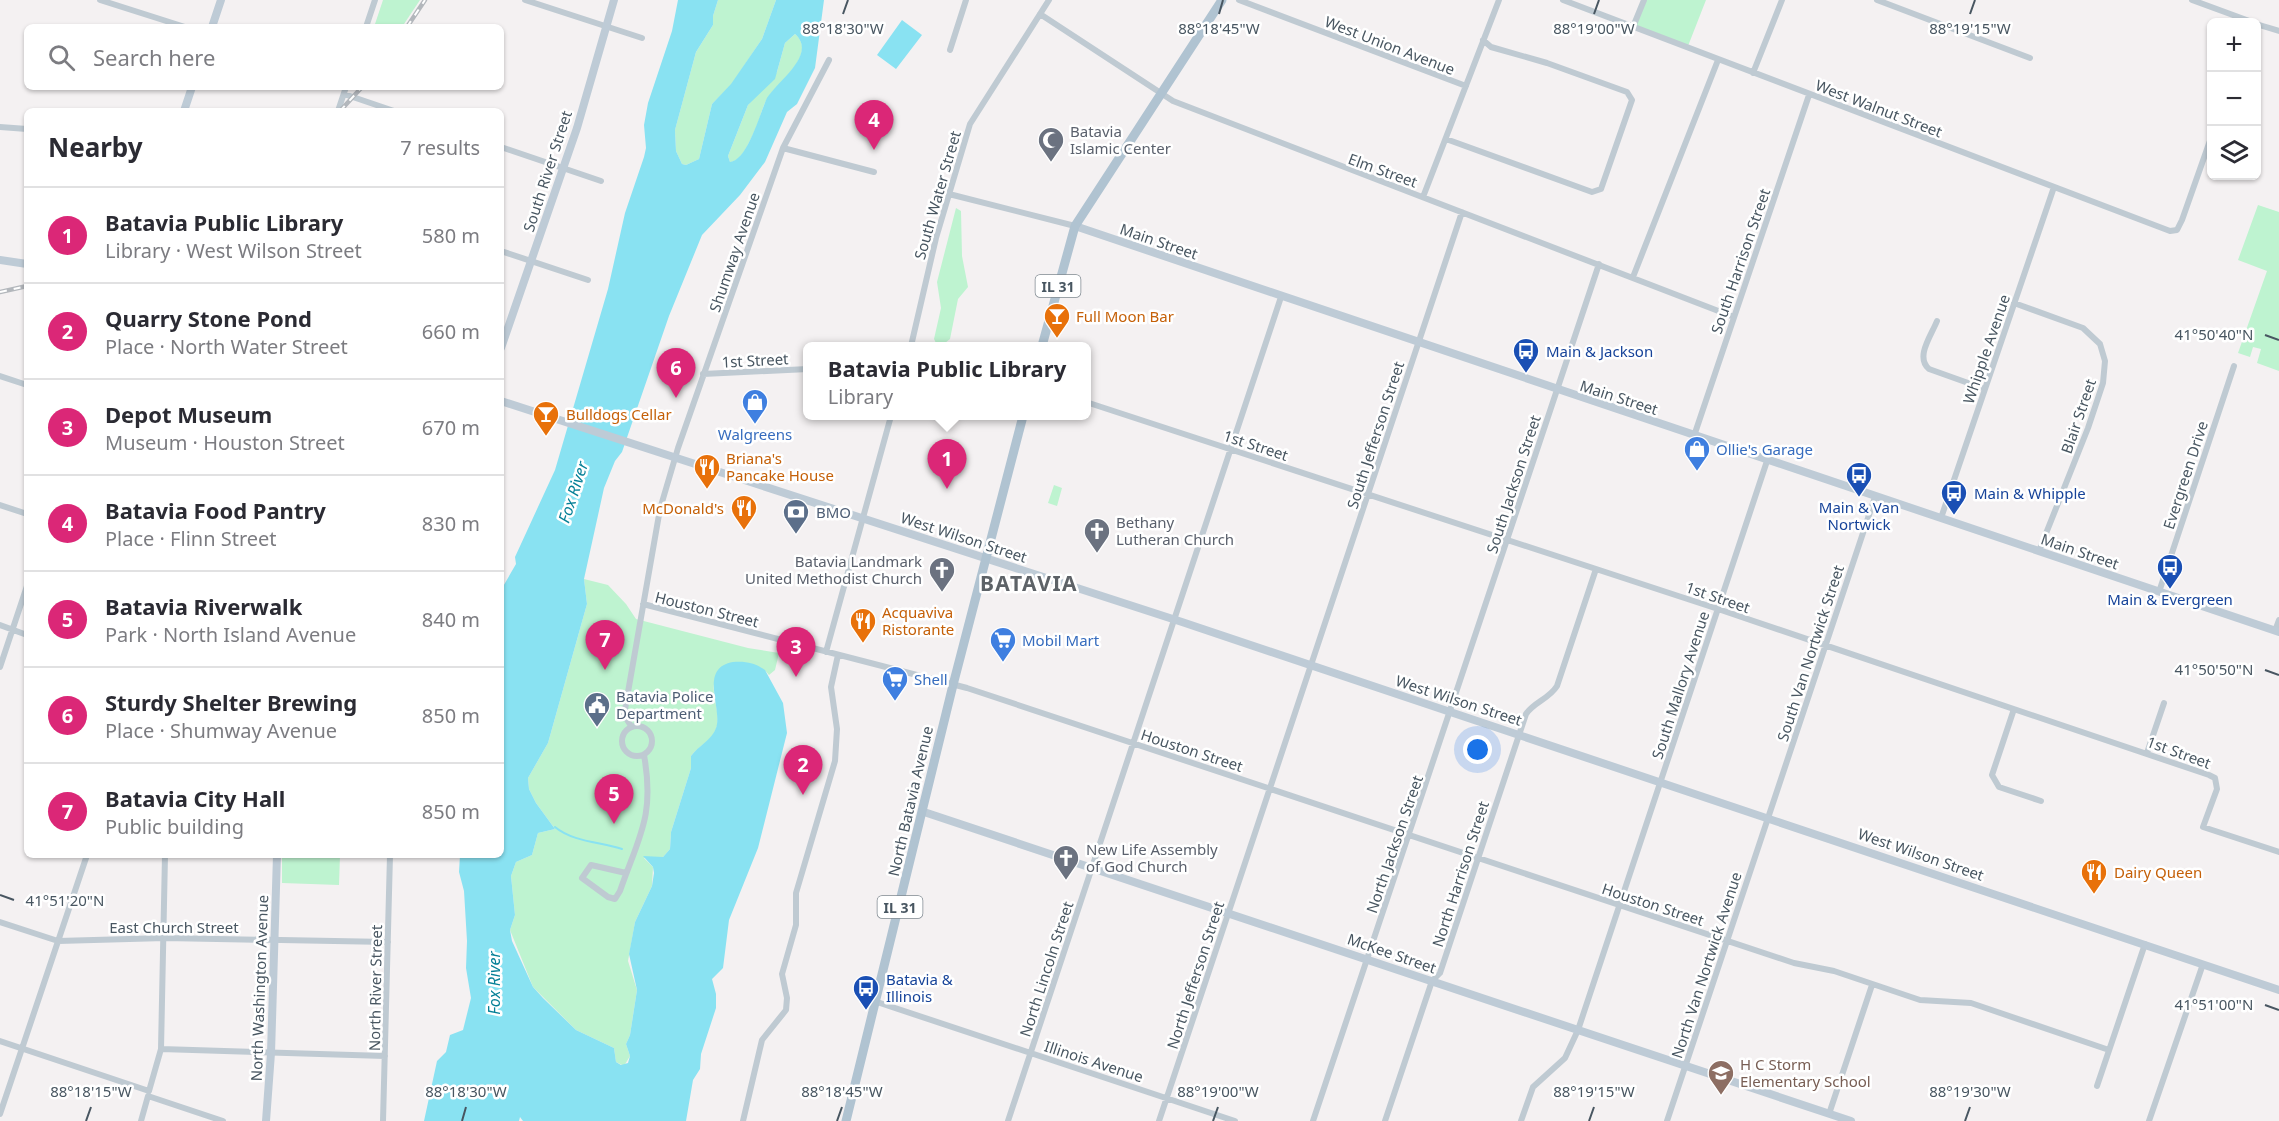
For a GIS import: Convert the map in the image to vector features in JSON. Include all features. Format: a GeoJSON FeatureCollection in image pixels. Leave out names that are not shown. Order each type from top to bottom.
{"type":"FeatureCollection","features":[{"type":"Feature","properties":{"kind":"main road"},"geometry":{"type":"LineString","coordinates":[[213,24],[221,0]]}},
{"type":"Feature","properties":{"kind":"main road","name":"South River Street"},"geometry":{"type":"LineString","coordinates":[[504,339],[563,168],[614,0]]}},
{"type":"Feature","properties":{"kind":"main road","name":"IL 31"},"geometry":{"type":"LineString","coordinates":[[1043,342],[1075,226],[1222,0]]}},
{"type":"Feature","properties":{"kind":"main road"},"geometry":{"type":"LineString","coordinates":[[185,108],[191,90]]}},
{"type":"Feature","properties":{"kind":"main road","name":"Main Street"},"geometry":{"type":"LineString","coordinates":[[1075,226],[1418,344],[2277,632]]}},
{"type":"Feature","properties":{"kind":"main road"},"geometry":{"type":"LineString","coordinates":[[0,260],[24,264]]}},
{"type":"Feature","properties":{"kind":"main road","name":"West Wilson Street"},"geometry":{"type":"LineString","coordinates":[[504,402],[1174,619],[1768,816],[2279,990]]}},
{"type":"Feature","properties":{"kind":"main road","name":"IL 31"},"geometry":{"type":"LineString","coordinates":[[986,558],[1022,420]]}},
{"type":"Feature","properties":{"kind":"main road","name":"North Batavia Avenue"},"geometry":{"type":"LineString","coordinates":[[846,1121],[986,558]]}},
{"type":"Feature","properties":{"kind":"main road","name":"McKee Street"},"geometry":{"type":"LineString","coordinates":[[924,812],[1093,866],[1851,1121]]}},
{"type":"Feature","properties":{"kind":"main road","name":"North Washington Avenue"},"geometry":{"type":"LineString","coordinates":[[266,1121],[271,1053],[276,858]]}},
{"type":"Feature","properties":{"kind":"street"},"geometry":{"type":"LineString","coordinates":[[100,0],[176,24]]}},
{"type":"Feature","properties":{"kind":"street"},"geometry":{"type":"LineString","coordinates":[[367,24],[375,0]]}},
{"type":"Feature","properties":{"kind":"street"},"geometry":{"type":"LineString","coordinates":[[525,0],[642,38]]}},
{"type":"Feature","properties":{"kind":"street"},"geometry":{"type":"LineString","coordinates":[[950,50],[966,0]]}},
{"type":"Feature","properties":{"kind":"street","name":"South Water Street"},"geometry":{"type":"LineString","coordinates":[[911,342],[949,194],[970,124],[1049,0]]}},
{"type":"Feature","properties":{"kind":"street","name":"West Union Avenue"},"geometry":{"type":"LineString","coordinates":[[1239,0],[1466,86]]}},
{"type":"Feature","properties":{"kind":"street"},"geometry":{"type":"LineString","coordinates":[[1423,197],[1498,0]]}},
{"type":"Feature","properties":{"kind":"street","name":"West Walnut Street"},"geometry":{"type":"LineString","coordinates":[[1563,0],[2170,231],[2177,230],[2182,220],[2207,147]]}},
{"type":"Feature","properties":{"kind":"street"},"geometry":{"type":"LineString","coordinates":[[1633,27],[1644,0]]}},
{"type":"Feature","properties":{"kind":"street"},"geometry":{"type":"LineString","coordinates":[[1753,73],[1782,0]]}},
{"type":"Feature","properties":{"kind":"street"},"geometry":{"type":"LineString","coordinates":[[1877,0],[2030,58]]}},
{"type":"Feature","properties":{"kind":"street"},"geometry":{"type":"LineString","coordinates":[[2192,0],[2240,18]]}},
{"type":"Feature","properties":{"kind":"street","name":"Elm Street"},"geometry":{"type":"LineString","coordinates":[[1040,14],[1160,95],[1734,316]]}},
{"type":"Feature","properties":{"kind":"street"},"geometry":{"type":"LineString","coordinates":[[2261,26],[2279,31]]}},
{"type":"Feature","properties":{"kind":"street"},"geometry":{"type":"LineString","coordinates":[[1446,139],[1592,192],[1601,189],[1632,100],[1627,92],[1547,63],[1491,47],[1483,40]]}},
{"type":"Feature","properties":{"kind":"street","name":"Shumway Avenue"},"geometry":{"type":"LineString","coordinates":[[631,726],[624,715],[660,509],[704,374],[783,148],[829,60]]}},
{"type":"Feature","properties":{"kind":"street"},"geometry":{"type":"LineString","coordinates":[[1633,277],[1718,60]]}},
{"type":"Feature","properties":{"kind":"street"},"geometry":{"type":"LineString","coordinates":[[339,108],[345,90],[387,108]]}},
{"type":"Feature","properties":{"kind":"street","name":"South Harrison Street"},"geometry":{"type":"LineString","coordinates":[[1694,436],[1809,95]]}},
{"type":"Feature","properties":{"kind":"street"},"geometry":{"type":"LineString","coordinates":[[0,126],[24,129]]}},
{"type":"Feature","properties":{"kind":"street"},"geometry":{"type":"LineString","coordinates":[[504,148],[601,181]]}},
{"type":"Feature","properties":{"kind":"street"},"geometry":{"type":"LineString","coordinates":[[783,148],[874,172]]}},
{"type":"Feature","properties":{"kind":"street","name":"Whipple Avenue"},"geometry":{"type":"LineString","coordinates":[[1941,518],[2054,187]]}},
{"type":"Feature","properties":{"kind":"street","name":"Main Street"},"geometry":{"type":"LineString","coordinates":[[949,194],[1075,226]]}},
{"type":"Feature","properties":{"kind":"street","name":"South Jefferson Street"},"geometry":{"type":"LineString","coordinates":[[1311,665],[1462,212]]}},
{"type":"Feature","properties":{"kind":"street"},"geometry":{"type":"LineString","coordinates":[[504,252],[588,280]]}},
{"type":"Feature","properties":{"kind":"street","name":"South Jackson Street"},"geometry":{"type":"LineString","coordinates":[[1450,712],[1599,264]]}},
{"type":"Feature","properties":{"kind":"street","name":"North Lincoln Street"},"geometry":{"type":"LineString","coordinates":[[1008,1121],[1281,297]]}},
{"type":"Feature","properties":{"kind":"street","name":"Blair Street"},"geometry":{"type":"LineString","coordinates":[[2014,303],[2084,328],[2100,344],[2105,361],[2103,383],[2085,438],[2039,551]]}},
{"type":"Feature","properties":{"kind":"street"},"geometry":{"type":"LineString","coordinates":[[1936,321],[1922,357],[1923,365],[1985,389]]}},
{"type":"Feature","properties":{"kind":"street","name":"Evergreen Drive"},"geometry":{"type":"LineString","coordinates":[[2159,592],[2234,366]]}},
{"type":"Feature","properties":{"kind":"street","name":"1st Street"},"geometry":{"type":"LineString","coordinates":[[704,374],[803,369]]}},
{"type":"Feature","properties":{"kind":"street"},"geometry":{"type":"LineString","coordinates":[[0,376],[24,384]]}},
{"type":"Feature","properties":{"kind":"street","name":"1st Street"},"geometry":{"type":"LineString","coordinates":[[1091,404],[1718,609],[2215,778],[2217,789],[2203,827],[2279,852]]}},
{"type":"Feature","properties":{"kind":"street"},"geometry":{"type":"LineString","coordinates":[[826,652],[890,420]]}},
{"type":"Feature","properties":{"kind":"street","name":"South Mallory Avenue"},"geometry":{"type":"LineString","coordinates":[[1521,1121],[1533,1087],[1565,1058],[1578,1030],[1767,460]]}},
{"type":"Feature","properties":{"kind":"street","name":"South Van Nortwick Street"},"geometry":{"type":"LineString","coordinates":[[1768,816],[1875,497]]}},
{"type":"Feature","properties":{"kind":"street"},"geometry":{"type":"LineString","coordinates":[[0,505],[24,513]]}},
{"type":"Feature","properties":{"kind":"street"},"geometry":{"type":"LineString","coordinates":[[1520,734],[1531,706],[1552,694],[1557,686],[1596,569]]}},
{"type":"Feature","properties":{"kind":"street"},"geometry":{"type":"LineString","coordinates":[[0,667],[24,595]]}},
{"type":"Feature","properties":{"kind":"street","name":"Houston Street"},"geometry":{"type":"LineString","coordinates":[[643,604],[953,685],[1794,963],[1834,971],[1920,1000],[1971,1003],[2109,1050]]}},
{"type":"Feature","properties":{"kind":"street"},"geometry":{"type":"LineString","coordinates":[[2277,632],[2279,620]]}},
{"type":"Feature","properties":{"kind":"street"},"geometry":{"type":"LineString","coordinates":[[0,625],[24,633]]}},
{"type":"Feature","properties":{"kind":"street"},"geometry":{"type":"LineString","coordinates":[[743,1121],[762,1040],[786,1010],[787,998],[782,974],[796,925],[796,893],[835,761],[837,729],[831,687],[838,655]]}},
{"type":"Feature","properties":{"kind":"street","name":"North Jefferson Street"},"geometry":{"type":"LineString","coordinates":[[1159,1121],[1311,665]]}},
{"type":"Feature","properties":{"kind":"street"},"geometry":{"type":"LineString","coordinates":[[2147,753],[2164,703]]}},
{"type":"Feature","properties":{"kind":"street"},"geometry":{"type":"LineString","coordinates":[[2014,709],[1992,776],[1998,787],[2041,801]]}},
{"type":"Feature","properties":{"kind":"street","name":"North Jackson Street"},"geometry":{"type":"LineString","coordinates":[[1313,1121],[1450,712]]}},
{"type":"Feature","properties":{"kind":"street"},"geometry":{"type":"LineString","coordinates":[[626,873],[591,865],[582,878],[608,897],[615,898],[626,873],[644,827],[648,807],[644,755],[652,745],[652,735],[646,728],[631,726],[622,739],[624,748],[630,754],[644,755]]}},
{"type":"Feature","properties":{"kind":"street","name":"North Harrison Street"},"geometry":{"type":"LineString","coordinates":[[1385,1121],[1432,981],[1440,973],[1520,734]]}},
{"type":"Feature","properties":{"kind":"street","name":"North Van Nortwick Avenue"},"geometry":{"type":"LineString","coordinates":[[1667,1121],[1768,816]]}},
{"type":"Feature","properties":{"kind":"street"},"geometry":{"type":"LineString","coordinates":[[0,1114],[86,858]]}},
{"type":"Feature","properties":{"kind":"street"},"geometry":{"type":"LineString","coordinates":[[141,1121],[161,1049],[165,858]]}},
{"type":"Feature","properties":{"kind":"street","name":"North River Street"},"geometry":{"type":"LineString","coordinates":[[383,1121],[390,858]]}},
{"type":"Feature","properties":{"kind":"street","name":"East Church Street"},"geometry":{"type":"LineString","coordinates":[[0,922],[58,941],[165,938],[388,942]]}},
{"type":"Feature","properties":{"kind":"street"},"geometry":{"type":"LineString","coordinates":[[2097,1086],[2145,944]]}},
{"type":"Feature","properties":{"kind":"street"},"geometry":{"type":"LineString","coordinates":[[2149,1121],[2203,964]]}},
{"type":"Feature","properties":{"kind":"street"},"geometry":{"type":"LineString","coordinates":[[1829,1114],[1872,985]]}},
{"type":"Feature","properties":{"kind":"street","name":"Illinois Avenue"},"geometry":{"type":"LineString","coordinates":[[877,1002],[1235,1121]]}},
{"type":"Feature","properties":{"kind":"street"},"geometry":{"type":"LineString","coordinates":[[0,1041],[223,1121]]}},
{"type":"Feature","properties":{"kind":"street"},"geometry":{"type":"LineString","coordinates":[[161,1049],[385,1056]]}},
{"type":"Feature","properties":{"kind":"green space"},"geometry":{"type":"Polygon","coordinates":[[[383,0],[420,0],[404,24],[375,24],[383,0]]]}},
{"type":"Feature","properties":{"kind":"green space"},"geometry":{"type":"Polygon","coordinates":[[[718,0],[776,0],[762,39],[731,85],[712,104],[699,159],[686,165],[682,164],[676,151],[675,130],[696,52],[713,25],[718,0]]]}},
{"type":"Feature","properties":{"kind":"green space"},"geometry":{"type":"Polygon","coordinates":[[[1645,0],[1706,0],[1688,46],[1635,26],[1645,0]]]}},
{"type":"Feature","properties":{"kind":"green space"},"geometry":{"type":"Polygon","coordinates":[[[795,34],[801,42],[800,58],[767,100],[745,150],[738,158],[730,162],[728,156],[748,105],[777,72],[785,43],[795,34]]]}},
{"type":"Feature","properties":{"kind":"green space"},"geometry":{"type":"Polygon","coordinates":[[[2258,205],[2279,212],[2279,371],[2257,363],[2261,349],[2253,347],[2250,357],[2238,353],[2267,271],[2238,260],[2258,205]]]}},
{"type":"Feature","properties":{"kind":"green space"},"geometry":{"type":"Polygon","coordinates":[[[956,208],[961,211],[962,256],[968,287],[958,299],[950,339],[946,342],[936,342],[934,339],[941,308],[937,282],[956,208]]]}},
{"type":"Feature","properties":{"kind":"green space"},"geometry":{"type":"Polygon","coordinates":[[[1054,485],[1062,488],[1057,506],[1048,503],[1054,485]]]}},
{"type":"Feature","properties":{"kind":"green space"},"geometry":{"type":"Polygon","coordinates":[[[584,579],[608,585],[626,604],[636,619],[748,648],[779,653],[775,670],[769,675],[756,666],[748,664],[732,665],[719,672],[714,686],[718,717],[716,729],[691,756],[691,768],[671,832],[670,849],[663,857],[644,858],[653,867],[652,886],[635,922],[628,961],[637,990],[630,1035],[626,1044],[630,1056],[624,1066],[616,1062],[614,1048],[576,1030],[533,987],[510,930],[515,915],[511,876],[516,862],[532,855],[538,833],[555,829],[536,803],[529,789],[528,778],[548,743],[587,604],[584,579]]]}},
{"type":"Feature","properties":{"kind":"green space"},"geometry":{"type":"Polygon","coordinates":[[[282,858],[340,858],[339,885],[282,883],[282,858]]]}},
{"type":"Feature","properties":{"kind":"water","name":"Fox River"},"geometry":{"type":"Polygon","coordinates":[[[678,0],[718,0],[713,25],[696,52],[675,130],[676,151],[682,164],[686,165],[699,159],[712,104],[731,84],[762,39],[776,0],[824,0],[815,68],[797,104],[787,112],[765,162],[740,195],[702,235],[669,316],[622,452],[615,461],[604,488],[584,579],[587,604],[548,743],[528,778],[529,789],[536,803],[555,829],[538,833],[532,855],[516,862],[511,876],[515,915],[510,930],[512,941],[533,987],[576,1030],[614,1048],[616,1062],[621,1065],[628,1063],[630,1056],[626,1044],[630,1035],[637,990],[629,954],[635,922],[652,886],[654,873],[653,867],[643,856],[663,857],[670,849],[671,832],[691,768],[691,756],[716,728],[714,681],[717,672],[723,666],[733,662],[754,664],[765,670],[783,703],[787,733],[758,848],[729,920],[723,968],[712,979],[716,994],[716,1008],[701,1054],[700,1069],[693,1080],[686,1121],[523,1121],[520,1117],[519,1121],[424,1121],[437,1061],[446,1052],[450,1035],[463,1030],[471,998],[466,968],[467,941],[464,891],[459,872],[460,858],[504,858],[504,585],[516,564],[515,557],[555,470],[608,289],[625,213],[644,157],[646,148],[644,125],[648,103],[672,31],[678,0]],[[795,34],[785,43],[775,79],[748,105],[728,156],[730,162],[742,154],[770,93],[792,69],[802,51],[801,42],[795,34]]]}},
{"type":"Feature","properties":{"kind":"water"},"geometry":{"type":"Polygon","coordinates":[[[902,20],[922,35],[896,69],[877,55],[902,20]]]}},
{"type":"Feature","properties":{"kind":"waterway"},"geometry":{"type":"LineString","coordinates":[[555,827],[579,839],[622,849]]}},
{"type":"Feature","properties":{"kind":"railway"},"geometry":{"type":"LineString","coordinates":[[409,24],[425,0]]}},
{"type":"Feature","properties":{"kind":"railway"},"geometry":{"type":"LineString","coordinates":[[343,108],[359,90]]}},
{"type":"Feature","properties":{"kind":"railway"},"geometry":{"type":"LineString","coordinates":[[0,292],[24,287]]}},
{"type":"Feature","properties":{"kind":"place","name":"Batavia Food Pantry"},"geometry":{"type":"Point","coordinates":[874,150]}},
{"type":"Feature","properties":{"kind":"place","name":"Batavia Islamic Center"},"geometry":{"type":"Point","coordinates":[1051,163]}},
{"type":"Feature","properties":{"kind":"place","name":"Full Moon Bar"},"geometry":{"type":"Point","coordinates":[1057,339]}},
{"type":"Feature","properties":{"kind":"place","name":"Main & Jackson"},"geometry":{"type":"Point","coordinates":[1526,374]}},
{"type":"Feature","properties":{"kind":"place","name":"Sturdy Shelter Brewing"},"geometry":{"type":"Point","coordinates":[676,398]}},
{"type":"Feature","properties":{"kind":"place","name":"Walgreens"},"geometry":{"type":"Point","coordinates":[755,425]}},
{"type":"Feature","properties":{"kind":"place","name":"Bulldogs Cellar"},"geometry":{"type":"Point","coordinates":[546,437]}},
{"type":"Feature","properties":{"kind":"place","name":"Ollie's Garage"},"geometry":{"type":"Point","coordinates":[1697,472]}},
{"type":"Feature","properties":{"kind":"place","name":"Batavia Public Library"},"geometry":{"type":"Point","coordinates":[947,489]}},
{"type":"Feature","properties":{"kind":"place","name":"Briana's Pancake House"},"geometry":{"type":"Point","coordinates":[707,490]}},
{"type":"Feature","properties":{"kind":"place","name":"Main & Van Nortwick"},"geometry":{"type":"Point","coordinates":[1859,498]}},
{"type":"Feature","properties":{"kind":"place","name":"Main & Whipple"},"geometry":{"type":"Point","coordinates":[1954,516]}},
{"type":"Feature","properties":{"kind":"place","name":"McDonald's"},"geometry":{"type":"Point","coordinates":[744,531]}},
{"type":"Feature","properties":{"kind":"place","name":"BMO"},"geometry":{"type":"Point","coordinates":[796,535]}},
{"type":"Feature","properties":{"kind":"place","name":"Bethany Lutheran Church"},"geometry":{"type":"Point","coordinates":[1097,554]}},
{"type":"Feature","properties":{"kind":"place","name":"Main & Evergreen"},"geometry":{"type":"Point","coordinates":[2170,590]}},
{"type":"Feature","properties":{"kind":"place","name":"Batavia Landmark United Methodist Church"},"geometry":{"type":"Point","coordinates":[942,593]}},
{"type":"Feature","properties":{"kind":"place","name":"Acquaviva Ristorante"},"geometry":{"type":"Point","coordinates":[863,644]}},
{"type":"Feature","properties":{"kind":"place","name":"Mobil Mart"},"geometry":{"type":"Point","coordinates":[1003,663]}},
{"type":"Feature","properties":{"kind":"place","name":"Batavia City Hall"},"geometry":{"type":"Point","coordinates":[605,670]}},
{"type":"Feature","properties":{"kind":"place","name":"Depot Museum"},"geometry":{"type":"Point","coordinates":[796,677]}},
{"type":"Feature","properties":{"kind":"place","name":"Shell"},"geometry":{"type":"Point","coordinates":[895,702]}},
{"type":"Feature","properties":{"kind":"place","name":"Batavia Police Department"},"geometry":{"type":"Point","coordinates":[597,728]}},
{"type":"Feature","properties":{"kind":"place","name":"Quarry Stone Pond"},"geometry":{"type":"Point","coordinates":[803,795]}},
{"type":"Feature","properties":{"kind":"place","name":"Batavia Riverwalk"},"geometry":{"type":"Point","coordinates":[614,824]}},
{"type":"Feature","properties":{"kind":"place","name":"New Life Assembly of God Church"},"geometry":{"type":"Point","coordinates":[1066,881]}},
{"type":"Feature","properties":{"kind":"place","name":"Dairy Queen"},"geometry":{"type":"Point","coordinates":[2094,895]}},
{"type":"Feature","properties":{"kind":"place","name":"Batavia & Illinois"},"geometry":{"type":"Point","coordinates":[866,1011]}},
{"type":"Feature","properties":{"kind":"place","name":"H C Storm Elementary School"},"geometry":{"type":"Point","coordinates":[1721,1096]}},
{"type":"Feature","properties":{"kind":"district","name":"BATAVIA"},"geometry":{"type":"Point","coordinates":[1029,583]}}]}
